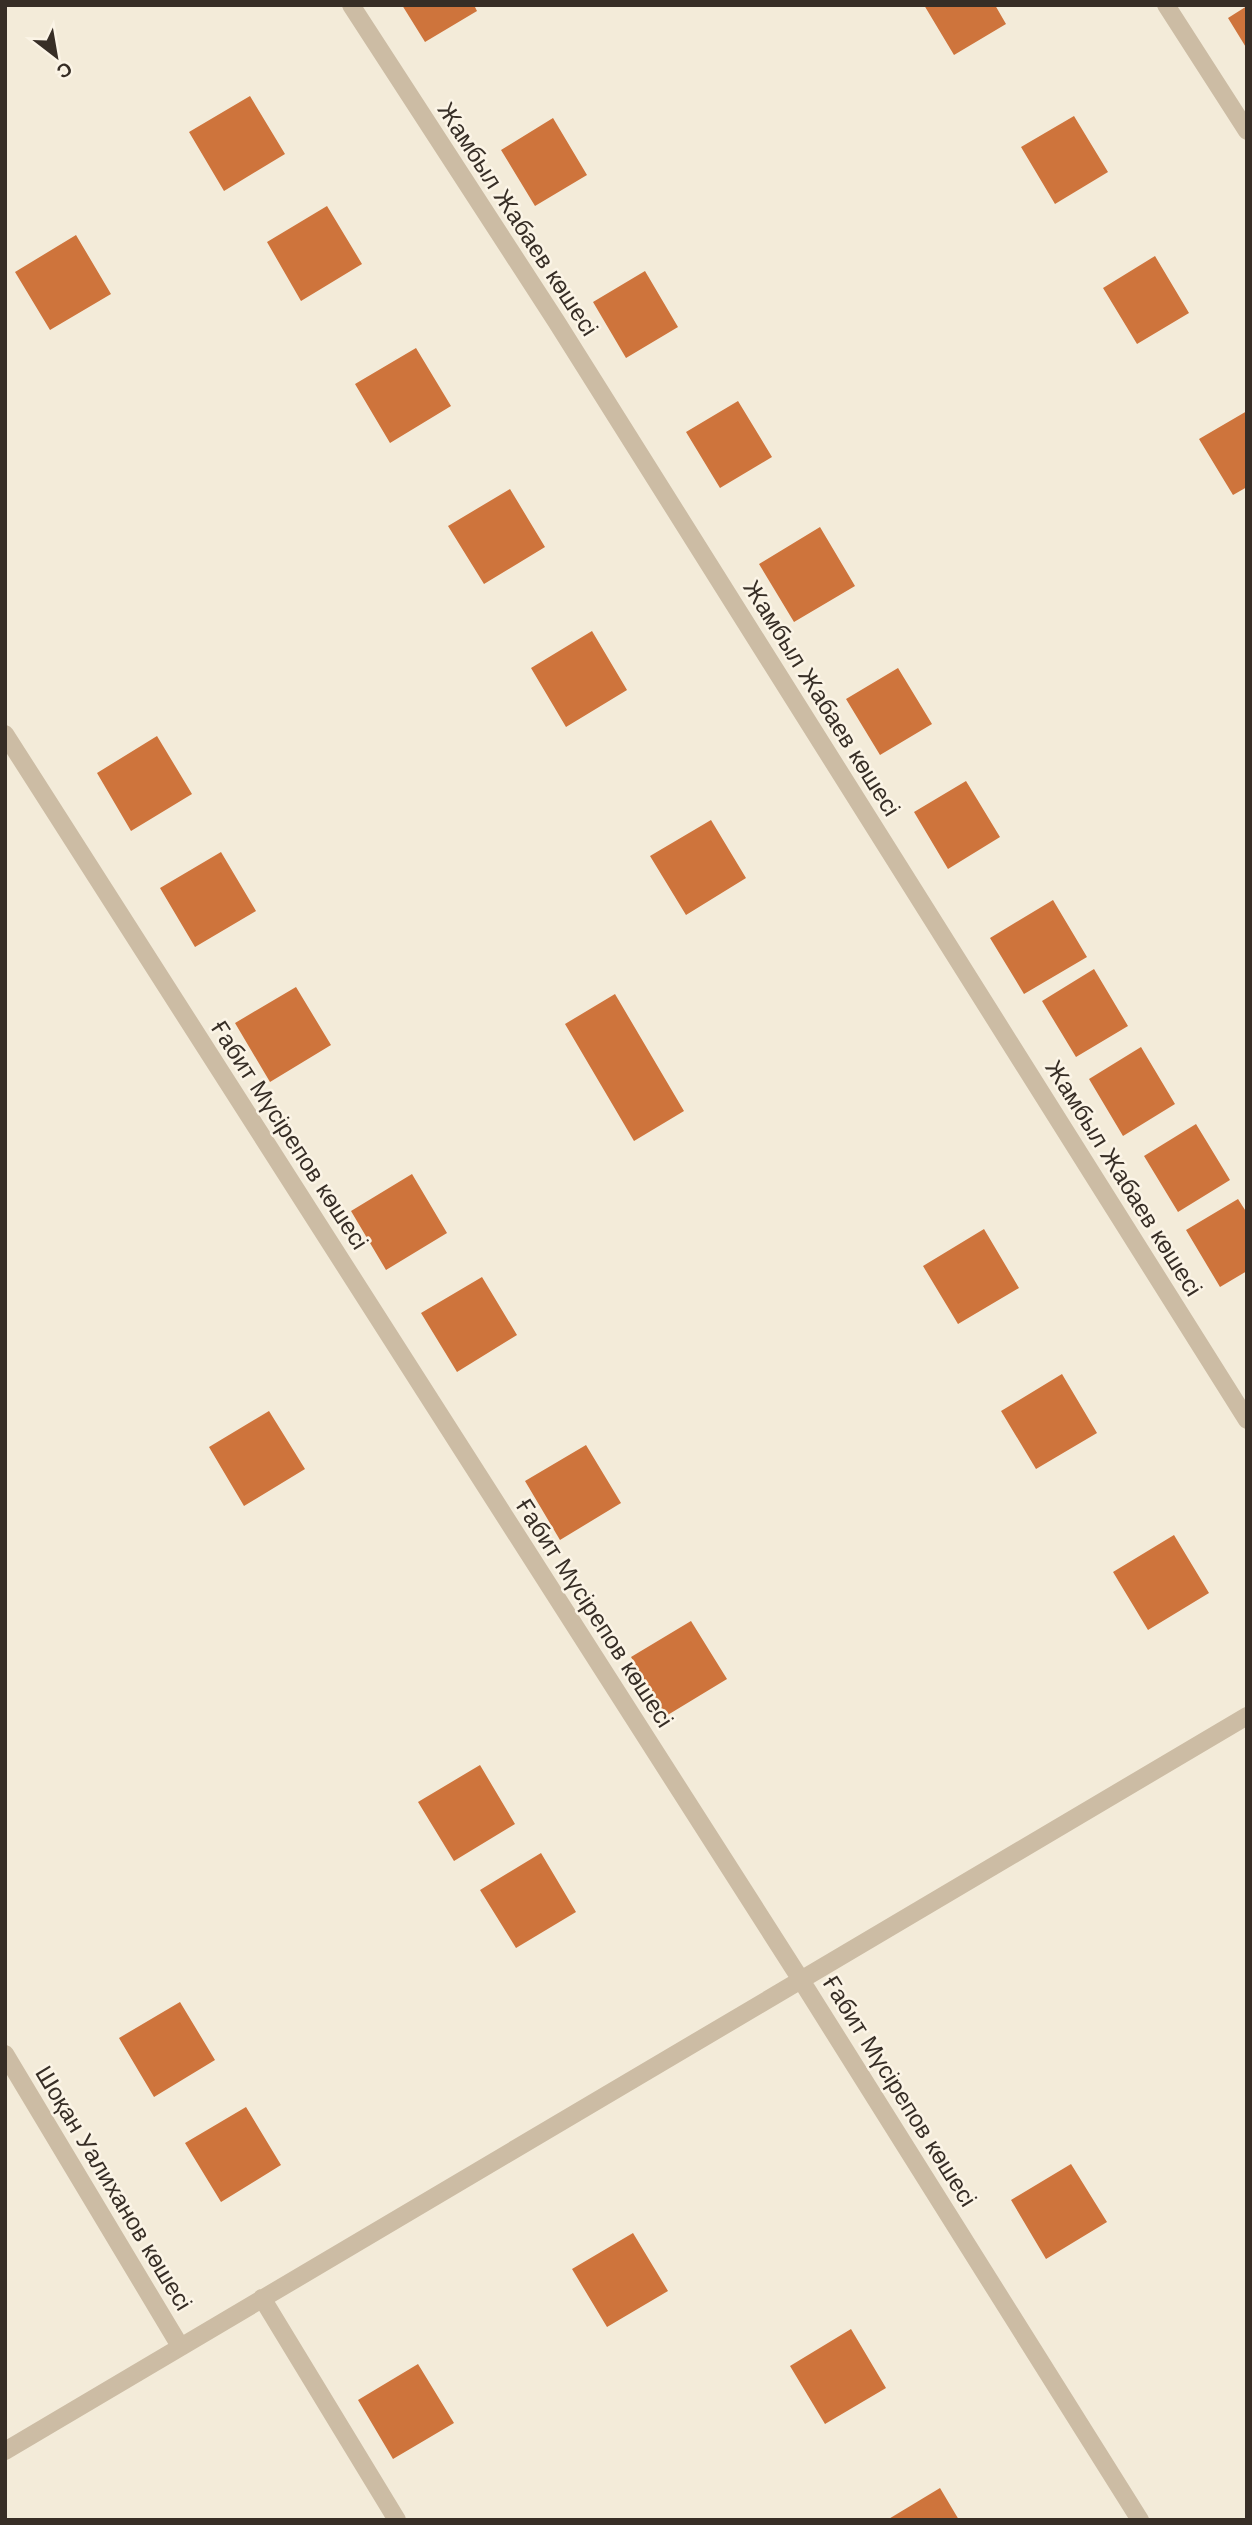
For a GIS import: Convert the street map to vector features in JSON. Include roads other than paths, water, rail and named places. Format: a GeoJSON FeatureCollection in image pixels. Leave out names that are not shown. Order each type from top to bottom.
{"type":"FeatureCollection","features":[{"type":"Feature","properties":{"kind":"street","name":"Жамбыл Жабаев көшесі"},"geometry":{"type":"LineString","coordinates":[[351,5],[556,321],[1247,1420]]}},
{"type":"Feature","properties":{"kind":"street"},"geometry":{"type":"LineString","coordinates":[[1166,5],[1247,131]]}},
{"type":"Feature","properties":{"kind":"street","name":"Ғабит Мүсірепов көшесі"},"geometry":{"type":"LineString","coordinates":[[5,734],[801,1980],[1140,2520]]}},
{"type":"Feature","properties":{"kind":"street"},"geometry":{"type":"LineString","coordinates":[[5,2451],[1247,1716]]}},
{"type":"Feature","properties":{"kind":"street","name":"Шоқан Уалиханов көшесі"},"geometry":{"type":"LineString","coordinates":[[5,2054],[180,2346]]}},
{"type":"Feature","properties":{"kind":"street"},"geometry":{"type":"LineString","coordinates":[[262,2298],[397,2520]]}}]}
